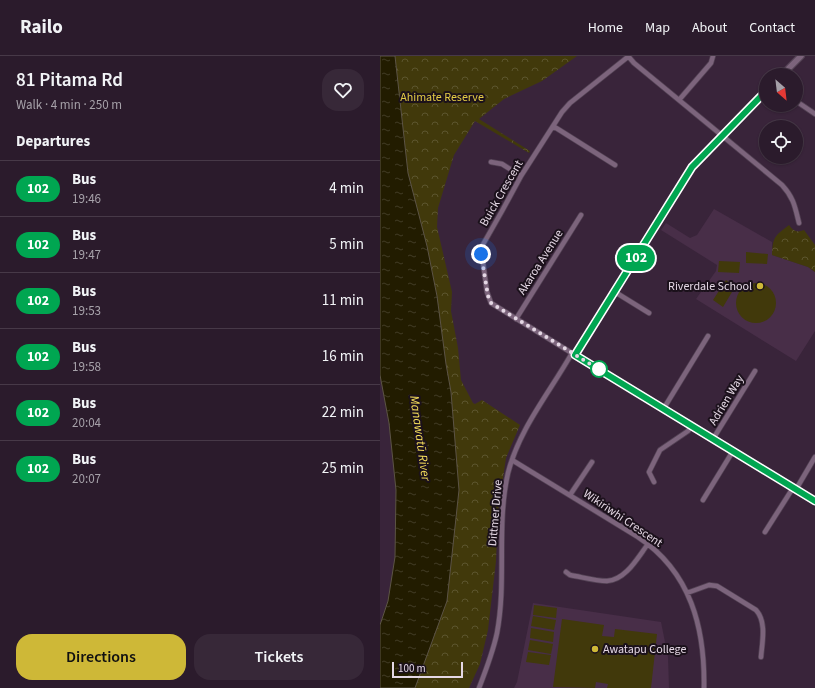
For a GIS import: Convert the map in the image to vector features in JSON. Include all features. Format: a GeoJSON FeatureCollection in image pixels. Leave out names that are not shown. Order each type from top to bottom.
{"type":"FeatureCollection","features":[{"type":"Feature","properties":{"kind":"street"},"geometry":{"type":"LineString","coordinates":[[629,56],[634,63],[782,185],[790,194],[799,223]]}},
{"type":"Feature","properties":{"kind":"street","name":"Buick Crescent"},"geometry":{"type":"LineString","coordinates":[[574,354],[516,319],[490,301],[481,250],[482,245],[521,176],[562,112],[570,103],[629,56]]}},
{"type":"Feature","properties":{"kind":"street"},"geometry":{"type":"LineString","coordinates":[[679,100],[711,63],[713,56]]}},
{"type":"Feature","properties":{"kind":"street"},"geometry":{"type":"LineString","coordinates":[[789,68],[800,56]]}},
{"type":"Feature","properties":{"kind":"street"},"geometry":{"type":"LineString","coordinates":[[759,98],[692,167],[615,292],[574,354],[815,501]]}},
{"type":"Feature","properties":{"kind":"street"},"geometry":{"type":"LineString","coordinates":[[803,106],[815,114]]}},
{"type":"Feature","properties":{"kind":"street"},"geometry":{"type":"LineString","coordinates":[[552,126],[615,165]]}},
{"type":"Feature","properties":{"kind":"street"},"geometry":{"type":"LineString","coordinates":[[491,162],[502,164],[521,176]]}},
{"type":"Feature","properties":{"kind":"street","name":"Akaroa Avenue"},"geometry":{"type":"LineString","coordinates":[[516,319],[581,215]]}},
{"type":"Feature","properties":{"kind":"street"},"geometry":{"type":"LineString","coordinates":[[615,292],[649,313]]}},
{"type":"Feature","properties":{"kind":"street"},"geometry":{"type":"LineString","coordinates":[[664,408],[708,336]]}},
{"type":"Feature","properties":{"kind":"street","name":"Dittmer Drive"},"geometry":{"type":"LineString","coordinates":[[479,688],[496,633],[501,594],[502,516],[506,484],[512,460],[527,426],[574,354]]}},
{"type":"Feature","properties":{"kind":"street","name":"Adrien Way"},"geometry":{"type":"LineString","coordinates":[[713,439],[755,371]]}},
{"type":"Feature","properties":{"kind":"street"},"geometry":{"type":"LineString","coordinates":[[654,482],[649,472],[660,450],[688,431],[692,425]]}},
{"type":"Feature","properties":{"kind":"street"},"geometry":{"type":"LineString","coordinates":[[703,500],[733,451]]}},
{"type":"Feature","properties":{"kind":"street"},"geometry":{"type":"LineString","coordinates":[[765,532],[791,491],[798,486],[815,457]]}},
{"type":"Feature","properties":{"kind":"street","name":"Wikiriwhi Crescent"},"geometry":{"type":"LineString","coordinates":[[512,460],[648,544],[660,554],[672,568],[687,594],[696,616],[704,662],[704,688]]}},
{"type":"Feature","properties":{"kind":"street"},"geometry":{"type":"LineString","coordinates":[[570,495],[592,462]]}},
{"type":"Feature","properties":{"kind":"street"},"geometry":{"type":"LineString","coordinates":[[566,572],[570,575],[607,581],[615,579],[622,576],[627,571],[648,544]]}},
{"type":"Feature","properties":{"kind":"street"},"geometry":{"type":"LineString","coordinates":[[687,594],[709,585],[717,586],[756,610],[763,623],[761,657]]}},
{"type":"Feature","properties":{"kind":"shaded area","name":"Riverdale School"},"geometry":{"type":"Polygon","coordinates":[[[714,209],[772,242],[772,255],[808,267],[815,272],[815,331],[796,361],[696,299],[716,271],[717,265],[661,230],[666,223],[690,238],[697,235],[714,209]]]}},
{"type":"Feature","properties":{"kind":"shaded area","name":"Awatapu College"},"geometry":{"type":"Polygon","coordinates":[[[533,603],[661,622],[668,657],[669,688],[514,688],[517,682],[533,603]]]}},
{"type":"Feature","properties":{"kind":"green space","name":"Ahimate Reserve"},"geometry":{"type":"Polygon","coordinates":[[[395,56],[577,56],[542,81],[504,99],[479,119],[530,151],[529,153],[475,121],[454,155],[438,208],[437,227],[452,292],[451,311],[458,348],[461,380],[473,403],[475,404],[482,400],[520,425],[506,458],[498,512],[496,561],[488,630],[480,664],[469,688],[415,688],[447,601],[459,490],[451,392],[437,296],[427,246],[408,173],[395,56]]]}},
{"type":"Feature","properties":{"kind":"green space"},"geometry":{"type":"Polygon","coordinates":[[[789,225],[795,231],[804,230],[815,245],[815,272],[808,267],[772,255],[774,240],[789,225]]]}},
{"type":"Feature","properties":{"kind":"green space"},"geometry":{"type":"Polygon","coordinates":[[[746,252],[768,254],[767,264],[746,263],[746,252]]]}},
{"type":"Feature","properties":{"kind":"green space"},"geometry":{"type":"Polygon","coordinates":[[[719,261],[740,262],[739,273],[718,272],[719,261]]]}},
{"type":"Feature","properties":{"kind":"green space"},"geometry":{"type":"Polygon","coordinates":[[[726,280],[735,287],[723,307],[713,300],[726,280]]]}},
{"type":"Feature","properties":{"kind":"green space"},"geometry":{"type":"Polygon","coordinates":[[[760,283],[767,286],[773,292],[776,303],[775,311],[767,320],[760,323],[752,323],[745,320],[737,311],[736,299],[739,292],[748,284],[760,283]]]}},
{"type":"Feature","properties":{"kind":"green space"},"geometry":{"type":"Polygon","coordinates":[[[534,605],[557,608],[556,618],[533,615],[534,605]]]}},
{"type":"Feature","properties":{"kind":"green space"},"geometry":{"type":"Polygon","coordinates":[[[533,616],[556,620],[554,630],[531,626],[533,616]]]}},
{"type":"Feature","properties":{"kind":"green space"},"geometry":{"type":"Polygon","coordinates":[[[562,619],[604,625],[602,636],[614,637],[615,629],[657,634],[651,688],[607,688],[608,684],[596,682],[595,688],[553,687],[562,619]]]}},
{"type":"Feature","properties":{"kind":"green space"},"geometry":{"type":"Polygon","coordinates":[[[531,628],[554,632],[553,642],[530,638],[531,628]]]}},
{"type":"Feature","properties":{"kind":"green space"},"geometry":{"type":"Polygon","coordinates":[[[530,640],[553,644],[551,654],[528,650],[530,640]]]}},
{"type":"Feature","properties":{"kind":"green space"},"geometry":{"type":"Polygon","coordinates":[[[528,652],[551,655],[549,665],[526,662],[528,652]]]}},
{"type":"Feature","properties":{"kind":"water","name":"Manawatū River"},"geometry":{"type":"Polygon","coordinates":[[[380,56],[395,56],[408,173],[427,246],[437,296],[451,392],[459,490],[447,601],[415,688],[380,688],[380,625],[388,601],[395,557],[396,490],[389,423],[380,375],[380,56]]]}},
{"type":"Feature","properties":{"kind":"bus line","name":"102"},"geometry":{"type":"LineString","coordinates":[[759,98],[692,167],[575,355],[815,501]]}},
{"type":"Feature","properties":{"kind":"place","name":"Riverdale School"},"geometry":{"type":"Point","coordinates":[760,286]}},
{"type":"Feature","properties":{"kind":"place","name":"Awatapu College"},"geometry":{"type":"Point","coordinates":[595,649]}},
{"type":"Feature","properties":{"kind":"route"},"geometry":{"type":"LineString","coordinates":[[481,254],[488,296],[491,303],[600,370],[599,369]]}}]}
